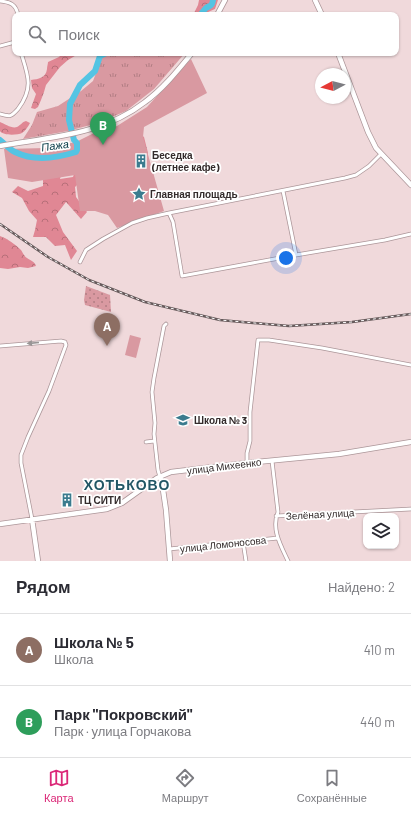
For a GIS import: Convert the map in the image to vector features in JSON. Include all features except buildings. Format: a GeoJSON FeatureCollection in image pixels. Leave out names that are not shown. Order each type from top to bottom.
{"type":"FeatureCollection","features":[{"type":"Feature","properties":{"kind":"street"},"geometry":{"type":"LineString","coordinates":[[219,12],[225,0]]}},
{"type":"Feature","properties":{"kind":"street"},"geometry":{"type":"LineString","coordinates":[[315,0],[321,12]]}},
{"type":"Feature","properties":{"kind":"street"},"geometry":{"type":"LineString","coordinates":[[0,1],[14,5],[18,12]]}},
{"type":"Feature","properties":{"kind":"street"},"geometry":{"type":"LineString","coordinates":[[0,46],[12,43]]}},
{"type":"Feature","properties":{"kind":"street"},"geometry":{"type":"LineString","coordinates":[[0,114],[8,116],[13,115],[25,99],[28,87],[28,78],[22,56]]}},
{"type":"Feature","properties":{"kind":"street"},"geometry":{"type":"LineString","coordinates":[[0,146],[79,133],[116,120],[141,106],[154,95],[189,56]]}},
{"type":"Feature","properties":{"kind":"street"},"geometry":{"type":"LineString","coordinates":[[339,56],[368,132],[376,148],[411,186]]}},
{"type":"Feature","properties":{"kind":"street"},"geometry":{"type":"LineString","coordinates":[[80,262],[86,250],[132,223],[168,213],[283,191],[356,175],[369,166],[381,154]]}},
{"type":"Feature","properties":{"kind":"street"},"geometry":{"type":"LineString","coordinates":[[283,191],[296,255]]}},
{"type":"Feature","properties":{"kind":"street"},"geometry":{"type":"LineString","coordinates":[[168,213],[173,222],[182,276],[385,240],[411,234]]}},
{"type":"Feature","properties":{"kind":"street"},"geometry":{"type":"LineString","coordinates":[[166,324],[164,326],[152,392],[155,423],[154,441],[158,470],[163,490],[170,561]]}},
{"type":"Feature","properties":{"kind":"street"},"geometry":{"type":"LineString","coordinates":[[247,463],[247,453],[250,441],[250,412],[258,340],[269,340],[322,348],[411,365]]}},
{"type":"Feature","properties":{"kind":"street"},"geometry":{"type":"LineString","coordinates":[[0,346],[61,341],[65,342],[66,346],[49,391],[21,455],[38,561]]}},
{"type":"Feature","properties":{"kind":"street"},"geometry":{"type":"LineString","coordinates":[[146,442],[154,441]]}},
{"type":"Feature","properties":{"kind":"street","name":"улица Михеенко"},"geometry":{"type":"LineString","coordinates":[[0,524],[100,511],[126,501],[160,477],[172,472],[339,454],[411,442]]}},
{"type":"Feature","properties":{"kind":"street"},"geometry":{"type":"LineString","coordinates":[[272,461],[278,512],[276,516],[276,527],[278,538],[288,561]]}},
{"type":"Feature","properties":{"kind":"street","name":"Зелёная улица"},"geometry":{"type":"LineString","coordinates":[[276,516],[411,509]]}},
{"type":"Feature","properties":{"kind":"street","name":"улица Ломоносова"},"geometry":{"type":"LineString","coordinates":[[169,549],[278,538]]}},
{"type":"Feature","properties":{"kind":"street"},"geometry":{"type":"LineString","coordinates":[[243,542],[246,561]]}},
{"type":"Feature","properties":{"kind":"green space"},"geometry":{"type":"Polygon","coordinates":[[[199,0],[218,0],[215,9],[208,12],[194,12],[199,0]]]}},
{"type":"Feature","properties":{"kind":"green space"},"geometry":{"type":"Polygon","coordinates":[[[75,56],[60,67],[46,85],[38,107],[35,109],[31,108],[36,94],[32,88],[31,80],[43,76],[46,72],[48,62],[59,57],[75,56]]]}},
{"type":"Feature","properties":{"kind":"green space"},"geometry":{"type":"Polygon","coordinates":[[[182,56],[154,89],[126,111],[98,123],[68,131],[23,139],[32,125],[37,112],[58,106],[93,81],[102,57],[182,56]]]}},
{"type":"Feature","properties":{"kind":"green space"},"geometry":{"type":"Polygon","coordinates":[[[191,59],[207,93],[144,127],[143,137],[164,211],[117,228],[108,215],[95,211],[80,211],[75,175],[32,182],[8,178],[4,149],[46,148],[76,142],[98,131],[117,126],[147,107],[191,59]]]}},
{"type":"Feature","properties":{"kind":"green space"},"geometry":{"type":"Polygon","coordinates":[[[26,121],[30,123],[22,133],[14,135],[4,134],[0,131],[0,122],[11,127],[15,127],[26,121]]]}},
{"type":"Feature","properties":{"kind":"green space"},"geometry":{"type":"Polygon","coordinates":[[[139,133],[144,137],[148,153],[147,156],[81,181],[75,187],[76,197],[87,212],[81,219],[66,202],[56,215],[63,232],[77,251],[71,260],[65,245],[55,246],[46,237],[33,237],[37,220],[29,211],[22,198],[12,192],[18,186],[28,191],[43,186],[43,169],[62,172],[60,179],[73,177],[78,162],[139,133]]]}},
{"type":"Feature","properties":{"kind":"green space"},"geometry":{"type":"Polygon","coordinates":[[[0,236],[9,240],[21,250],[36,266],[28,268],[0,268],[0,236]]]}},
{"type":"Feature","properties":{"kind":"green space"},"geometry":{"type":"Polygon","coordinates":[[[86,286],[110,295],[111,312],[85,305],[84,300],[86,286]]]}},
{"type":"Feature","properties":{"kind":"green space"},"geometry":{"type":"Polygon","coordinates":[[[130,335],[141,338],[136,358],[125,355],[130,335]]]}},
{"type":"Feature","properties":{"kind":"waterway","name":"Пажа"},"geometry":{"type":"LineString","coordinates":[[203,12],[212,4],[213,0]]}},
{"type":"Feature","properties":{"kind":"waterway","name":"Пажа"},"geometry":{"type":"LineString","coordinates":[[0,140],[13,151],[29,157],[45,158],[76,152],[77,143],[74,140],[69,120],[70,104],[80,85],[95,71],[100,56]]}},
{"type":"Feature","properties":{"kind":"railway"},"geometry":{"type":"LineString","coordinates":[[0,224],[48,257],[89,280],[145,302],[220,320],[289,326],[352,322],[411,314]]}},
{"type":"Feature","properties":{"kind":"place","name":"Парк \"Покровский\""},"geometry":{"type":"Point","coordinates":[103,145]}},
{"type":"Feature","properties":{"kind":"place","name":"Беседка (летнее кафе)"},"geometry":{"type":"Point","coordinates":[141,161]}},
{"type":"Feature","properties":{"kind":"place","name":"Главная площадь"},"geometry":{"type":"Point","coordinates":[139,194]}},
{"type":"Feature","properties":{"kind":"place","name":"Школа № 5"},"geometry":{"type":"Point","coordinates":[107,346]}},
{"type":"Feature","properties":{"kind":"place","name":"Школа № 3"},"geometry":{"type":"Point","coordinates":[183,420]}},
{"type":"Feature","properties":{"kind":"place","name":"ТЦ СИТИ"},"geometry":{"type":"Point","coordinates":[67,500]}},
{"type":"Feature","properties":{"kind":"district","name":"ХОТЬКОВО"},"geometry":{"type":"Point","coordinates":[127,484]}}]}
